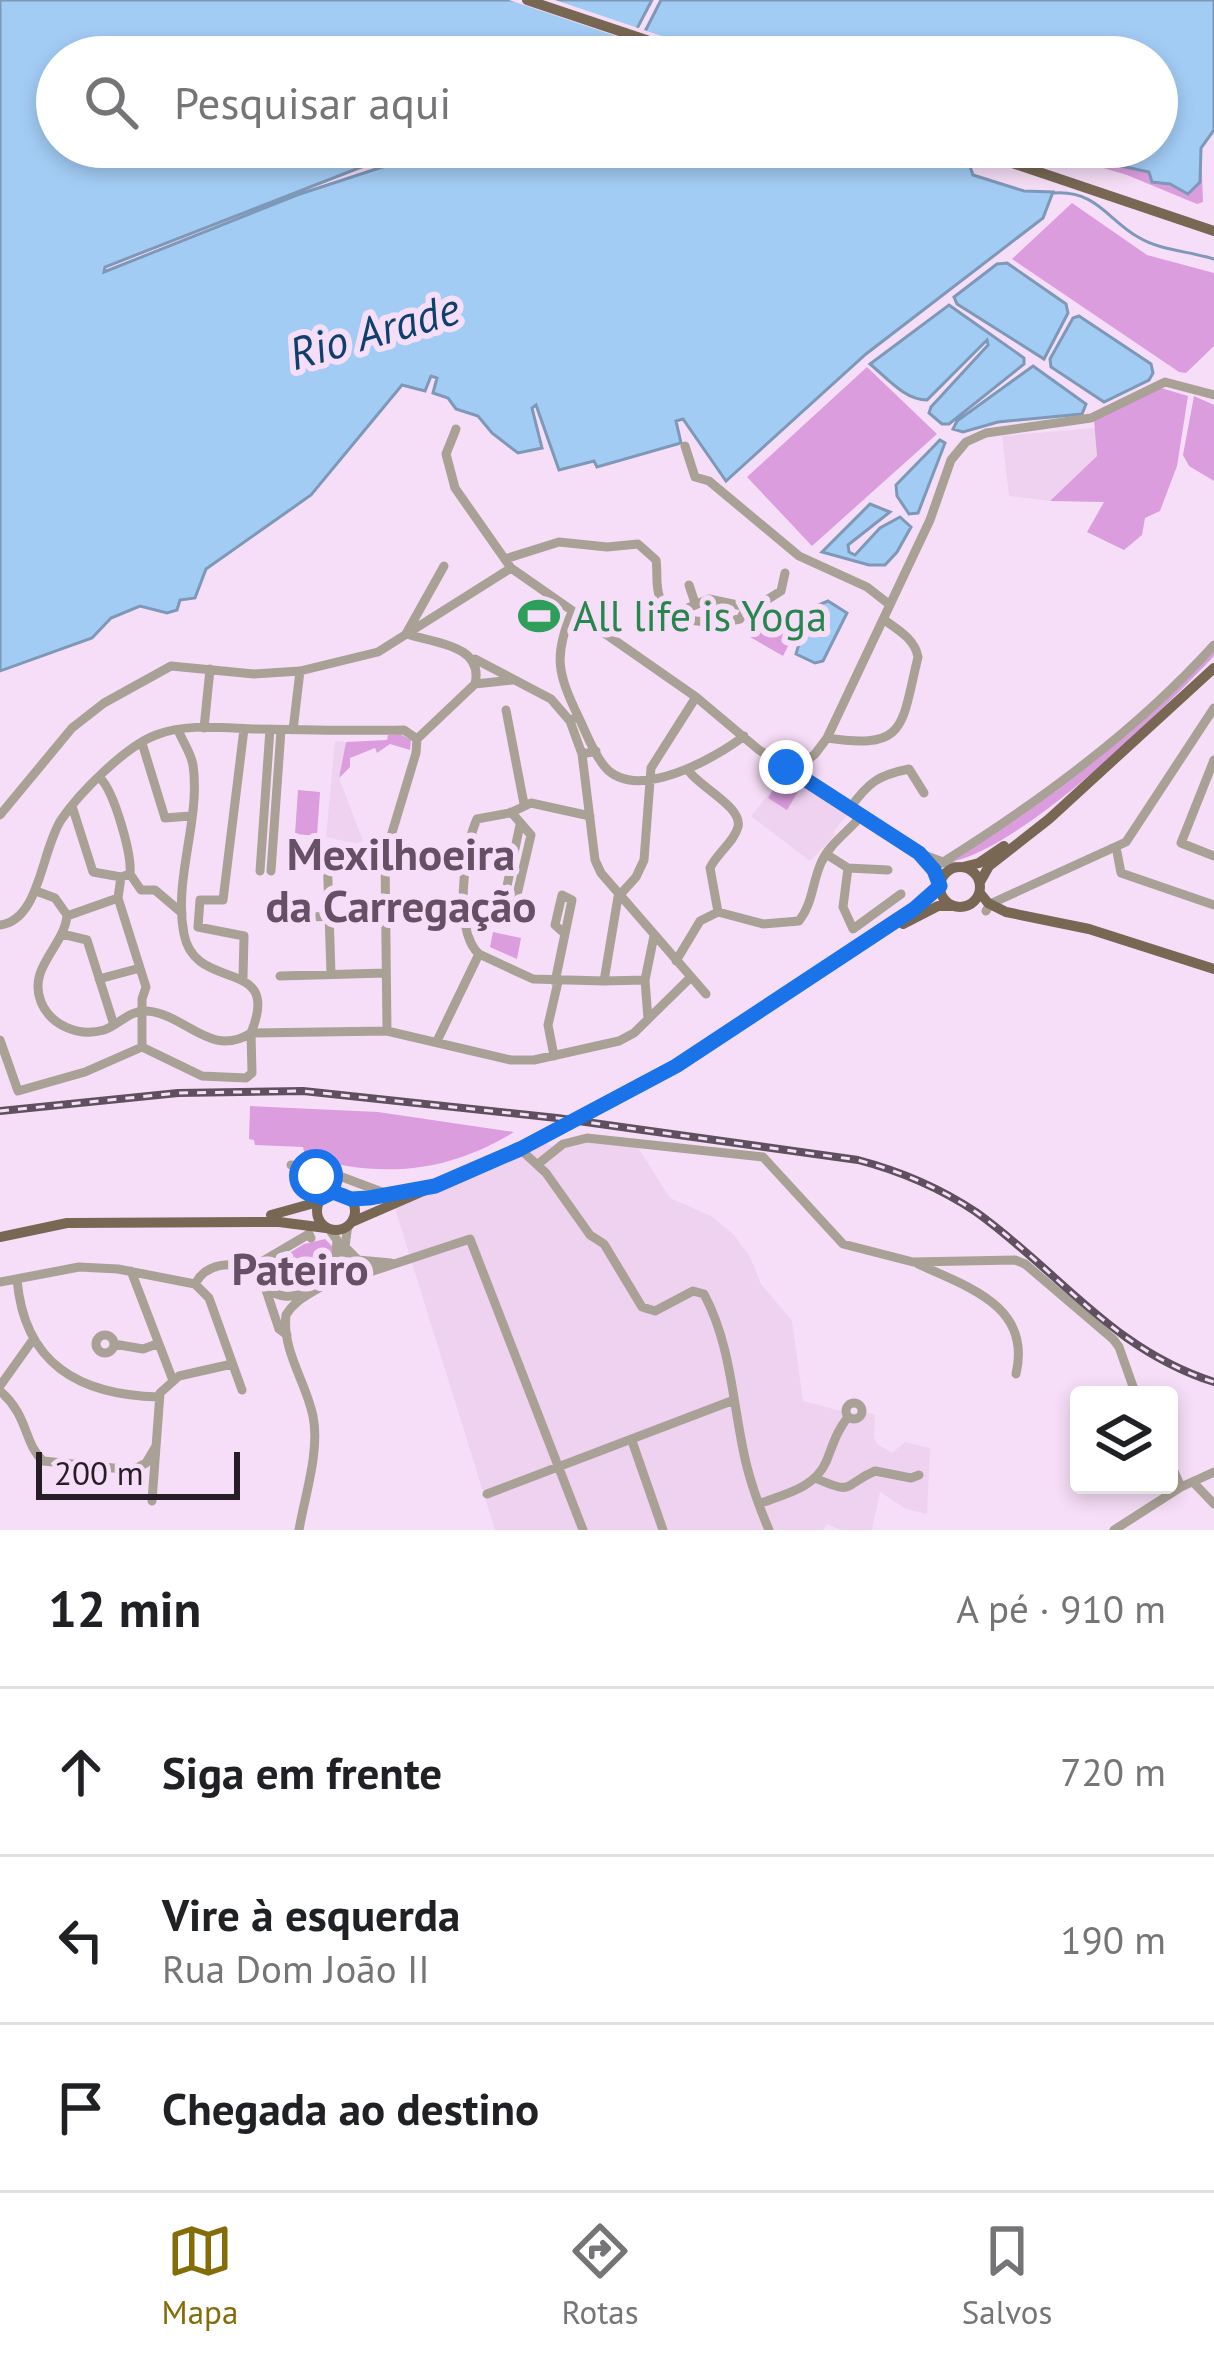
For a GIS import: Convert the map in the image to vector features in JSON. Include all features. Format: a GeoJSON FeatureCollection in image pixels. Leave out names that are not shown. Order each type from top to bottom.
{"type":"FeatureCollection","features":[{"type":"Feature","properties":{"kind":"main road"},"geometry":{"type":"LineString","coordinates":[[527,0],[634,36]]}},
{"type":"Feature","properties":{"kind":"main road"},"geometry":{"type":"LineString","coordinates":[[1027,168],[1214,231]]}},
{"type":"Feature","properties":{"kind":"main road"},"geometry":{"type":"LineString","coordinates":[[940,884],[943,898],[958,907],[973,903],[989,866],[1088,784],[1214,668]]}},
{"type":"Feature","properties":{"kind":"main road"},"geometry":{"type":"LineString","coordinates":[[0,1237],[67,1223],[300,1222],[328,1228],[350,1224],[520,1149],[676,1066],[914,909],[959,867],[985,860],[1088,784]]}},
{"type":"Feature","properties":{"kind":"main road"},"geometry":{"type":"LineString","coordinates":[[959,867],[974,872],[988,908],[1031,918]]}},
{"type":"Feature","properties":{"kind":"main road"},"geometry":{"type":"LineString","coordinates":[[832,964],[927,910],[958,907],[988,908],[1089,929],[1214,969]]}},
{"type":"Feature","properties":{"kind":"main road"},"geometry":{"type":"LineString","coordinates":[[220,1223],[293,1212],[333,1192],[348,1197],[435,1186]]}},
{"type":"Feature","properties":{"kind":"main road"},"geometry":{"type":"LineString","coordinates":[[348,1197],[356,1211],[350,1224]]}},
{"type":"Feature","properties":{"kind":"main road"},"geometry":{"type":"LineString","coordinates":[[320,1200],[317,1217],[328,1228]]}},
{"type":"Feature","properties":{"kind":"street"},"geometry":{"type":"LineString","coordinates":[[793,772],[827,738],[930,520],[951,460],[966,442],[986,434],[1091,418],[1165,382],[1214,395]]}},
{"type":"Feature","properties":{"kind":"street"},"geometry":{"type":"LineString","coordinates":[[456,430],[446,454],[455,488],[508,564],[793,772],[919,853],[959,867]]}},
{"type":"Feature","properties":{"kind":"street"},"geometry":{"type":"LineString","coordinates":[[685,446],[695,477],[709,481],[799,556],[867,586],[890,604]]}},
{"type":"Feature","properties":{"kind":"street"},"geometry":{"type":"LineString","coordinates":[[0,815],[60,739],[104,703],[171,666],[254,674],[300,671],[378,652],[407,637],[508,564],[559,542],[608,547],[638,544],[656,560],[660,599],[676,613],[702,622],[740,619],[748,604]]}},
{"type":"Feature","properties":{"kind":"street"},"geometry":{"type":"LineString","coordinates":[[407,637],[444,566]]}},
{"type":"Feature","properties":{"kind":"street"},"geometry":{"type":"LineString","coordinates":[[676,613],[718,595],[748,604],[782,591],[785,573]]}},
{"type":"Feature","properties":{"kind":"street"},"geometry":{"type":"LineString","coordinates":[[688,585],[695,603]]}},
{"type":"Feature","properties":{"kind":"street"},"geometry":{"type":"LineString","coordinates":[[739,591],[748,604]]}},
{"type":"Feature","properties":{"kind":"street"},"geometry":{"type":"LineString","coordinates":[[572,612],[558,655],[582,754],[595,860],[618,897],[706,994]]}},
{"type":"Feature","properties":{"kind":"street"},"geometry":{"type":"LineString","coordinates":[[827,738],[863,743],[887,739],[896,730],[917,648],[883,619]]}},
{"type":"Feature","properties":{"kind":"street"},"geometry":{"type":"LineString","coordinates":[[407,637],[471,656],[551,699],[574,718],[615,774],[650,779],[688,770],[744,736]]}},
{"type":"Feature","properties":{"kind":"street"},"geometry":{"type":"LineString","coordinates":[[940,864],[994,831],[1097,755],[1214,645]]}},
{"type":"Feature","properties":{"kind":"street"},"geometry":{"type":"LineString","coordinates":[[471,656],[476,663],[476,684]]}},
{"type":"Feature","properties":{"kind":"street"},"geometry":{"type":"LineString","coordinates":[[204,728],[211,669]]}},
{"type":"Feature","properties":{"kind":"street"},"geometry":{"type":"LineString","coordinates":[[266,871],[281,730],[300,671]]}},
{"type":"Feature","properties":{"kind":"street"},"geometry":{"type":"LineString","coordinates":[[387,1031],[385,856],[417,739],[476,684],[513,680]]}},
{"type":"Feature","properties":{"kind":"street"},"geometry":{"type":"LineString","coordinates":[[604,981],[618,897],[644,860],[651,768],[696,697]]}},
{"type":"Feature","properties":{"kind":"street"},"geometry":{"type":"LineString","coordinates":[[988,908],[1114,852],[1126,842],[1214,708]]}},
{"type":"Feature","properties":{"kind":"street"},"geometry":{"type":"LineString","coordinates":[[506,710],[524,804]]}},
{"type":"Feature","properties":{"kind":"street"},"geometry":{"type":"LineString","coordinates":[[0,925],[16,921],[41,888],[48,844],[72,806],[151,736],[204,728],[404,730],[417,739]]}},
{"type":"Feature","properties":{"kind":"street"},"geometry":{"type":"LineString","coordinates":[[0,1040],[18,1091],[85,1072],[142,1047],[202,1076],[246,1078],[252,1073],[256,1001],[243,978],[244,936],[198,927],[200,900],[223,900],[244,729]]}},
{"type":"Feature","properties":{"kind":"street"},"geometry":{"type":"LineString","coordinates":[[178,730],[194,767],[184,938],[203,967],[243,978]]}},
{"type":"Feature","properties":{"kind":"street"},"geometry":{"type":"LineString","coordinates":[[142,743],[165,818],[190,816]]}},
{"type":"Feature","properties":{"kind":"street"},"geometry":{"type":"LineString","coordinates":[[1181,843],[1214,759],[1187,747]]}},
{"type":"Feature","properties":{"kind":"street"},"geometry":{"type":"LineString","coordinates":[[582,754],[596,751]]}},
{"type":"Feature","properties":{"kind":"street"},"geometry":{"type":"LineString","coordinates":[[850,808],[880,774],[909,769],[924,793]]}},
{"type":"Feature","properties":{"kind":"street"},"geometry":{"type":"LineString","coordinates":[[688,770],[739,819],[710,868],[718,912]]}},
{"type":"Feature","properties":{"kind":"street"},"geometry":{"type":"LineString","coordinates":[[104,778],[131,862],[118,898],[146,987],[142,1047]]}},
{"type":"Feature","properties":{"kind":"street"},"geometry":{"type":"LineString","coordinates":[[590,816],[524,804],[511,812],[477,819],[465,861],[469,945],[533,979],[645,980]]}},
{"type":"Feature","properties":{"kind":"street"},"geometry":{"type":"LineString","coordinates":[[72,806],[93,872],[125,875],[141,890],[155,890],[182,913]]}},
{"type":"Feature","properties":{"kind":"street"},"geometry":{"type":"LineString","coordinates":[[511,812],[531,835],[512,916],[501,914],[520,825]]}},
{"type":"Feature","properties":{"kind":"street"},"geometry":{"type":"LineString","coordinates":[[676,961],[696,926],[718,912],[763,924],[799,921],[826,854],[861,816]]}},
{"type":"Feature","properties":{"kind":"street"},"geometry":{"type":"LineString","coordinates":[[1169,850],[1173,841],[1214,856]]}},
{"type":"Feature","properties":{"kind":"street"},"geometry":{"type":"LineString","coordinates":[[295,848],[465,861]]}},
{"type":"Feature","properties":{"kind":"street"},"geometry":{"type":"LineString","coordinates":[[327,851],[331,974]]}},
{"type":"Feature","properties":{"kind":"street"},"geometry":{"type":"LineString","coordinates":[[1114,852],[1121,873],[1214,905]]}},
{"type":"Feature","properties":{"kind":"street"},"geometry":{"type":"LineString","coordinates":[[919,853],[940,884]]}},
{"type":"Feature","properties":{"kind":"street"},"geometry":{"type":"LineString","coordinates":[[826,854],[848,868],[888,871]]}},
{"type":"Feature","properties":{"kind":"street"},"geometry":{"type":"LineString","coordinates":[[848,868],[843,907],[853,929],[902,894]]}},
{"type":"Feature","properties":{"kind":"street"},"geometry":{"type":"LineString","coordinates":[[41,888],[62,904],[67,916],[38,978],[43,1007],[70,1030],[94,1031],[143,1011],[227,1044],[251,1033],[387,1031],[511,1060],[619,1041],[691,977]]}},
{"type":"Feature","properties":{"kind":"street"},"geometry":{"type":"LineString","coordinates":[[67,916],[118,898]]}},
{"type":"Feature","properties":{"kind":"street"},"geometry":{"type":"LineString","coordinates":[[284,918],[386,914]]}},
{"type":"Feature","properties":{"kind":"street"},"geometry":{"type":"LineString","coordinates":[[62,934],[86,940],[114,1025]]}},
{"type":"Feature","properties":{"kind":"street"},"geometry":{"type":"LineString","coordinates":[[554,1056],[548,1025],[565,934]]}},
{"type":"Feature","properties":{"kind":"street"},"geometry":{"type":"LineString","coordinates":[[648,1019],[645,980],[654,936]]}},
{"type":"Feature","properties":{"kind":"street"},"geometry":{"type":"LineString","coordinates":[[437,1041],[479,954]]}},
{"type":"Feature","properties":{"kind":"street"},"geometry":{"type":"LineString","coordinates":[[99,979],[140,968]]}},
{"type":"Feature","properties":{"kind":"street"},"geometry":{"type":"LineString","coordinates":[[280,976],[386,974]]}},
{"type":"Feature","properties":{"kind":"street"},"geometry":{"type":"LineString","coordinates":[[538,1164],[563,1144],[587,1138],[763,1157],[843,1244],[913,1262],[1000,1306],[1021,1351],[1016,1374]]}},
{"type":"Feature","properties":{"kind":"street"},"geometry":{"type":"LineString","coordinates":[[520,1149],[546,1173],[590,1235],[604,1244],[642,1307],[655,1311],[692,1291],[704,1294],[718,1320],[744,1456],[769,1530]]}},
{"type":"Feature","properties":{"kind":"street"},"geometry":{"type":"LineString","coordinates":[[320,1200],[320,1181],[291,1165],[326,1171],[388,1193],[435,1186]]}},
{"type":"Feature","properties":{"kind":"street"},"geometry":{"type":"LineString","coordinates":[[326,1171],[341,1180],[348,1197]]}},
{"type":"Feature","properties":{"kind":"street"},"geometry":{"type":"LineString","coordinates":[[335,1269],[350,1224]]}},
{"type":"Feature","properties":{"kind":"street"},"geometry":{"type":"LineString","coordinates":[[328,1228],[338,1249],[335,1269]]}},
{"type":"Feature","properties":{"kind":"street"},"geometry":{"type":"LineString","coordinates":[[259,1278],[263,1261],[310,1234],[311,1238]]}},
{"type":"Feature","properties":{"kind":"street"},"geometry":{"type":"LineString","coordinates":[[271,1296],[307,1292],[470,1239],[583,1530]]}},
{"type":"Feature","properties":{"kind":"street"},"geometry":{"type":"LineString","coordinates":[[346,1246],[358,1260],[397,1264]]}},
{"type":"Feature","properties":{"kind":"street"},"geometry":{"type":"LineString","coordinates":[[913,1262],[1015,1260],[1025,1264],[1113,1339],[1133,1386]]}},
{"type":"Feature","properties":{"kind":"street"},"geometry":{"type":"LineString","coordinates":[[195,1284],[209,1268],[220,1264],[259,1278],[271,1296],[279,1329],[287,1334]]}},
{"type":"Feature","properties":{"kind":"street"},"geometry":{"type":"LineString","coordinates":[[299,1530],[315,1432],[285,1324],[290,1307],[335,1269],[397,1264]]}},
{"type":"Feature","properties":{"kind":"street"},"geometry":{"type":"LineString","coordinates":[[0,1282],[79,1267],[195,1284],[209,1298],[242,1390]]}},
{"type":"Feature","properties":{"kind":"street"},"geometry":{"type":"LineString","coordinates":[[131,1271],[172,1378]]}},
{"type":"Feature","properties":{"kind":"street"},"geometry":{"type":"LineString","coordinates":[[17,1279],[32,1341],[56,1364],[90,1388],[159,1397]]}},
{"type":"Feature","properties":{"kind":"street"},"geometry":{"type":"LineString","coordinates":[[271,1296],[290,1307]]}},
{"type":"Feature","properties":{"kind":"street"},"geometry":{"type":"LineString","coordinates":[[32,1341],[0,1388],[22,1415],[34,1452],[43,1461],[143,1472],[153,1486]]}},
{"type":"Feature","properties":{"kind":"street"},"geometry":{"type":"LineString","coordinates":[[114,1344],[143,1349],[157,1344]]}},
{"type":"Feature","properties":{"kind":"street"},"geometry":{"type":"LineString","coordinates":[[152,1501],[159,1397],[172,1378],[232,1364]]}},
{"type":"Feature","properties":{"kind":"street"},"geometry":{"type":"LineString","coordinates":[[487,1494],[734,1400]]}},
{"type":"Feature","properties":{"kind":"street"},"geometry":{"type":"LineString","coordinates":[[759,1504],[815,1478],[834,1435],[848,1417]]}},
{"type":"Feature","properties":{"kind":"street"},"geometry":{"type":"LineString","coordinates":[[632,1441],[664,1530]]}},
{"type":"Feature","properties":{"kind":"street"},"geometry":{"type":"LineString","coordinates":[[133,1470],[146,1463],[155,1446]]}},
{"type":"Feature","properties":{"kind":"street"},"geometry":{"type":"LineString","coordinates":[[815,1478],[841,1489],[875,1471],[911,1478],[919,1475]]}},
{"type":"Feature","properties":{"kind":"street"},"geometry":{"type":"LineString","coordinates":[[1114,1530],[1214,1472]]}},
{"type":"Feature","properties":{"kind":"street"},"geometry":{"type":"LineString","coordinates":[[1178,1480],[1181,1487]]}},
{"type":"Feature","properties":{"kind":"street"},"geometry":{"type":"LineString","coordinates":[[1193,1482],[1214,1504]]}},
{"type":"Feature","properties":{"kind":"shaded area"},"geometry":{"type":"Polygon","coordinates":[[[1209,138],[1201,148],[1203,202],[1197,204],[1104,168],[1178,168],[1178,143],[1209,138]]]}},
{"type":"Feature","properties":{"kind":"shaded area"},"geometry":{"type":"Polygon","coordinates":[[[1072,203],[1147,255],[1214,273],[1214,346],[1186,373],[1012,259],[1072,203]]]}},
{"type":"Feature","properties":{"kind":"shaded area"},"geometry":{"type":"Polygon","coordinates":[[[867,367],[937,434],[812,546],[747,477],[867,367]]]}},
{"type":"Feature","properties":{"kind":"shaded area"},"geometry":{"type":"Polygon","coordinates":[[[1161,388],[1188,396],[1177,466],[1160,511],[1145,518],[1142,535],[1124,550],[1087,532],[1104,502],[1050,501],[1097,456],[1094,420],[1161,388]]]}},
{"type":"Feature","properties":{"kind":"shaded area"},"geometry":{"type":"Polygon","coordinates":[[[1194,396],[1214,405],[1214,481],[1189,466],[1183,455],[1194,396]]]}},
{"type":"Feature","properties":{"kind":"shaded area"},"geometry":{"type":"Polygon","coordinates":[[[1095,428],[1097,456],[1050,501],[1009,496],[1002,436],[1095,428]]]}},
{"type":"Feature","properties":{"kind":"shaded area"},"geometry":{"type":"Polygon","coordinates":[[[765,608],[801,621],[783,656],[750,637],[765,608]]]}},
{"type":"Feature","properties":{"kind":"shaded area"},"geometry":{"type":"Polygon","coordinates":[[[1214,649],[1214,656],[1160,710],[1053,805],[982,851],[951,862],[1090,765],[1155,710],[1214,649]]]}},
{"type":"Feature","properties":{"kind":"shaded area"},"geometry":{"type":"Polygon","coordinates":[[[388,735],[411,740],[410,750],[390,744],[377,753],[375,748],[350,758],[350,767],[339,778],[346,742],[387,740],[388,735]]]}},
{"type":"Feature","properties":{"kind":"shaded area"},"geometry":{"type":"Polygon","coordinates":[[[335,741],[346,742],[339,778],[365,846],[326,837],[335,741]]]}},
{"type":"Feature","properties":{"kind":"shaded area"},"geometry":{"type":"Polygon","coordinates":[[[784,775],[849,813],[810,861],[751,816],[784,775]]]}},
{"type":"Feature","properties":{"kind":"shaded area"},"geometry":{"type":"Polygon","coordinates":[[[784,775],[802,785],[787,810],[768,798],[784,775]]]}},
{"type":"Feature","properties":{"kind":"shaded area"},"geometry":{"type":"Polygon","coordinates":[[[298,790],[320,792],[317,836],[295,834],[298,790]]]}},
{"type":"Feature","properties":{"kind":"shaded area"},"geometry":{"type":"Polygon","coordinates":[[[493,932],[521,938],[517,959],[490,947],[493,932]]]}},
{"type":"Feature","properties":{"kind":"shaded area"},"geometry":{"type":"Polygon","coordinates":[[[250,1106],[378,1112],[514,1132],[438,1164],[360,1168],[305,1156],[303,1147],[255,1145],[249,1139],[250,1106]]]}},
{"type":"Feature","properties":{"kind":"shaded area"},"geometry":{"type":"Polygon","coordinates":[[[539,1139],[555,1148],[575,1140],[639,1143],[670,1198],[711,1216],[733,1234],[761,1284],[792,1321],[803,1401],[875,1414],[877,1444],[892,1453],[905,1442],[930,1448],[927,1514],[906,1509],[880,1492],[872,1530],[841,1530],[827,1524],[824,1530],[495,1530],[393,1202],[539,1139]]]}},
{"type":"Feature","properties":{"kind":"shaded area"},"geometry":{"type":"Polygon","coordinates":[[[325,1239],[334,1248],[319,1275],[303,1287],[273,1286],[266,1274],[268,1266],[304,1244],[325,1239]]]}},
{"type":"Feature","properties":{"kind":"water","name":"Rio Arade"},"geometry":{"type":"Polygon","coordinates":[[[0,0],[652,0],[633,36],[36,36],[36,168],[359,168],[105,267],[104,272],[297,195],[379,168],[970,168],[973,175],[1024,191],[1053,192],[1043,218],[866,354],[726,481],[683,419],[676,421],[681,443],[597,467],[594,461],[559,470],[536,405],[532,408],[542,448],[518,453],[478,416],[456,409],[448,398],[433,393],[437,378],[431,376],[425,391],[402,385],[311,495],[206,569],[195,598],[180,600],[177,610],[167,613],[140,606],[111,618],[92,638],[0,671],[0,0]]]}},
{"type":"Feature","properties":{"kind":"water"},"geometry":{"type":"Polygon","coordinates":[[[661,0],[1214,0],[1214,130],[1201,148],[1200,182],[1188,194],[1170,184],[1152,182],[1149,172],[1130,168],[1178,168],[1178,36],[643,36],[661,0]]]}},
{"type":"Feature","properties":{"kind":"water"},"geometry":{"type":"Polygon","coordinates":[[[1007,263],[1066,304],[1068,313],[1044,359],[957,304],[954,297],[997,264],[1007,263]]]}},
{"type":"Feature","properties":{"kind":"water"},"geometry":{"type":"Polygon","coordinates":[[[949,305],[1024,358],[1024,364],[949,424],[942,424],[929,413],[931,407],[988,345],[987,340],[927,400],[904,392],[870,364],[949,305]]]}},
{"type":"Feature","properties":{"kind":"water"},"geometry":{"type":"Polygon","coordinates":[[[1079,316],[1151,364],[1149,380],[1104,402],[1051,367],[1050,359],[1073,318],[1079,316]]]}},
{"type":"Feature","properties":{"kind":"water"},"geometry":{"type":"Polygon","coordinates":[[[1033,366],[1086,404],[1082,414],[998,422],[963,432],[953,429],[957,421],[1033,366]]]}},
{"type":"Feature","properties":{"kind":"water"},"geometry":{"type":"Polygon","coordinates":[[[940,440],[945,443],[918,513],[909,514],[896,485],[940,440]]]}},
{"type":"Feature","properties":{"kind":"water"},"geometry":{"type":"Polygon","coordinates":[[[870,504],[890,512],[848,545],[849,552],[855,555],[880,528],[900,517],[911,527],[885,565],[822,552],[870,504]]]}},
{"type":"Feature","properties":{"kind":"water"},"geometry":{"type":"Polygon","coordinates":[[[828,601],[847,613],[823,661],[815,663],[796,654],[803,630],[817,628],[811,608],[828,601]]]}},
{"type":"Feature","properties":{"kind":"pier"},"geometry":{"type":"Polygon","coordinates":[[[509,0],[555,0],[662,36],[616,36],[509,0]]]}},
{"type":"Feature","properties":{"kind":"waterway"},"geometry":{"type":"LineString","coordinates":[[1054,193],[1091,201],[1147,242],[1214,259]]}},
{"type":"Feature","properties":{"kind":"railway"},"geometry":{"type":"LineString","coordinates":[[0,1111],[178,1093],[303,1091],[557,1118],[858,1160],[919,1181],[962,1203],[1116,1330],[1178,1368],[1214,1382]]}},
{"type":"Feature","properties":{"kind":"place","name":"All life is Yoga"},"geometry":{"type":"Point","coordinates":[539,616]}},
{"type":"Feature","properties":{"kind":"district","name":"Mexilhoeira da Carregação"},"geometry":{"type":"Point","coordinates":[401,880]}},
{"type":"Feature","properties":{"kind":"district","name":"Pateiro"},"geometry":{"type":"Point","coordinates":[300,1269]}},
{"type":"Feature","properties":{"kind":"route"},"geometry":{"type":"LineString","coordinates":[[316,1176],[323,1189],[321,1198],[333,1192],[351,1199],[369,1198],[435,1186],[493,1162],[676,1066],[766,1010],[914,909],[940,886],[919,853],[786,767]]}}]}
